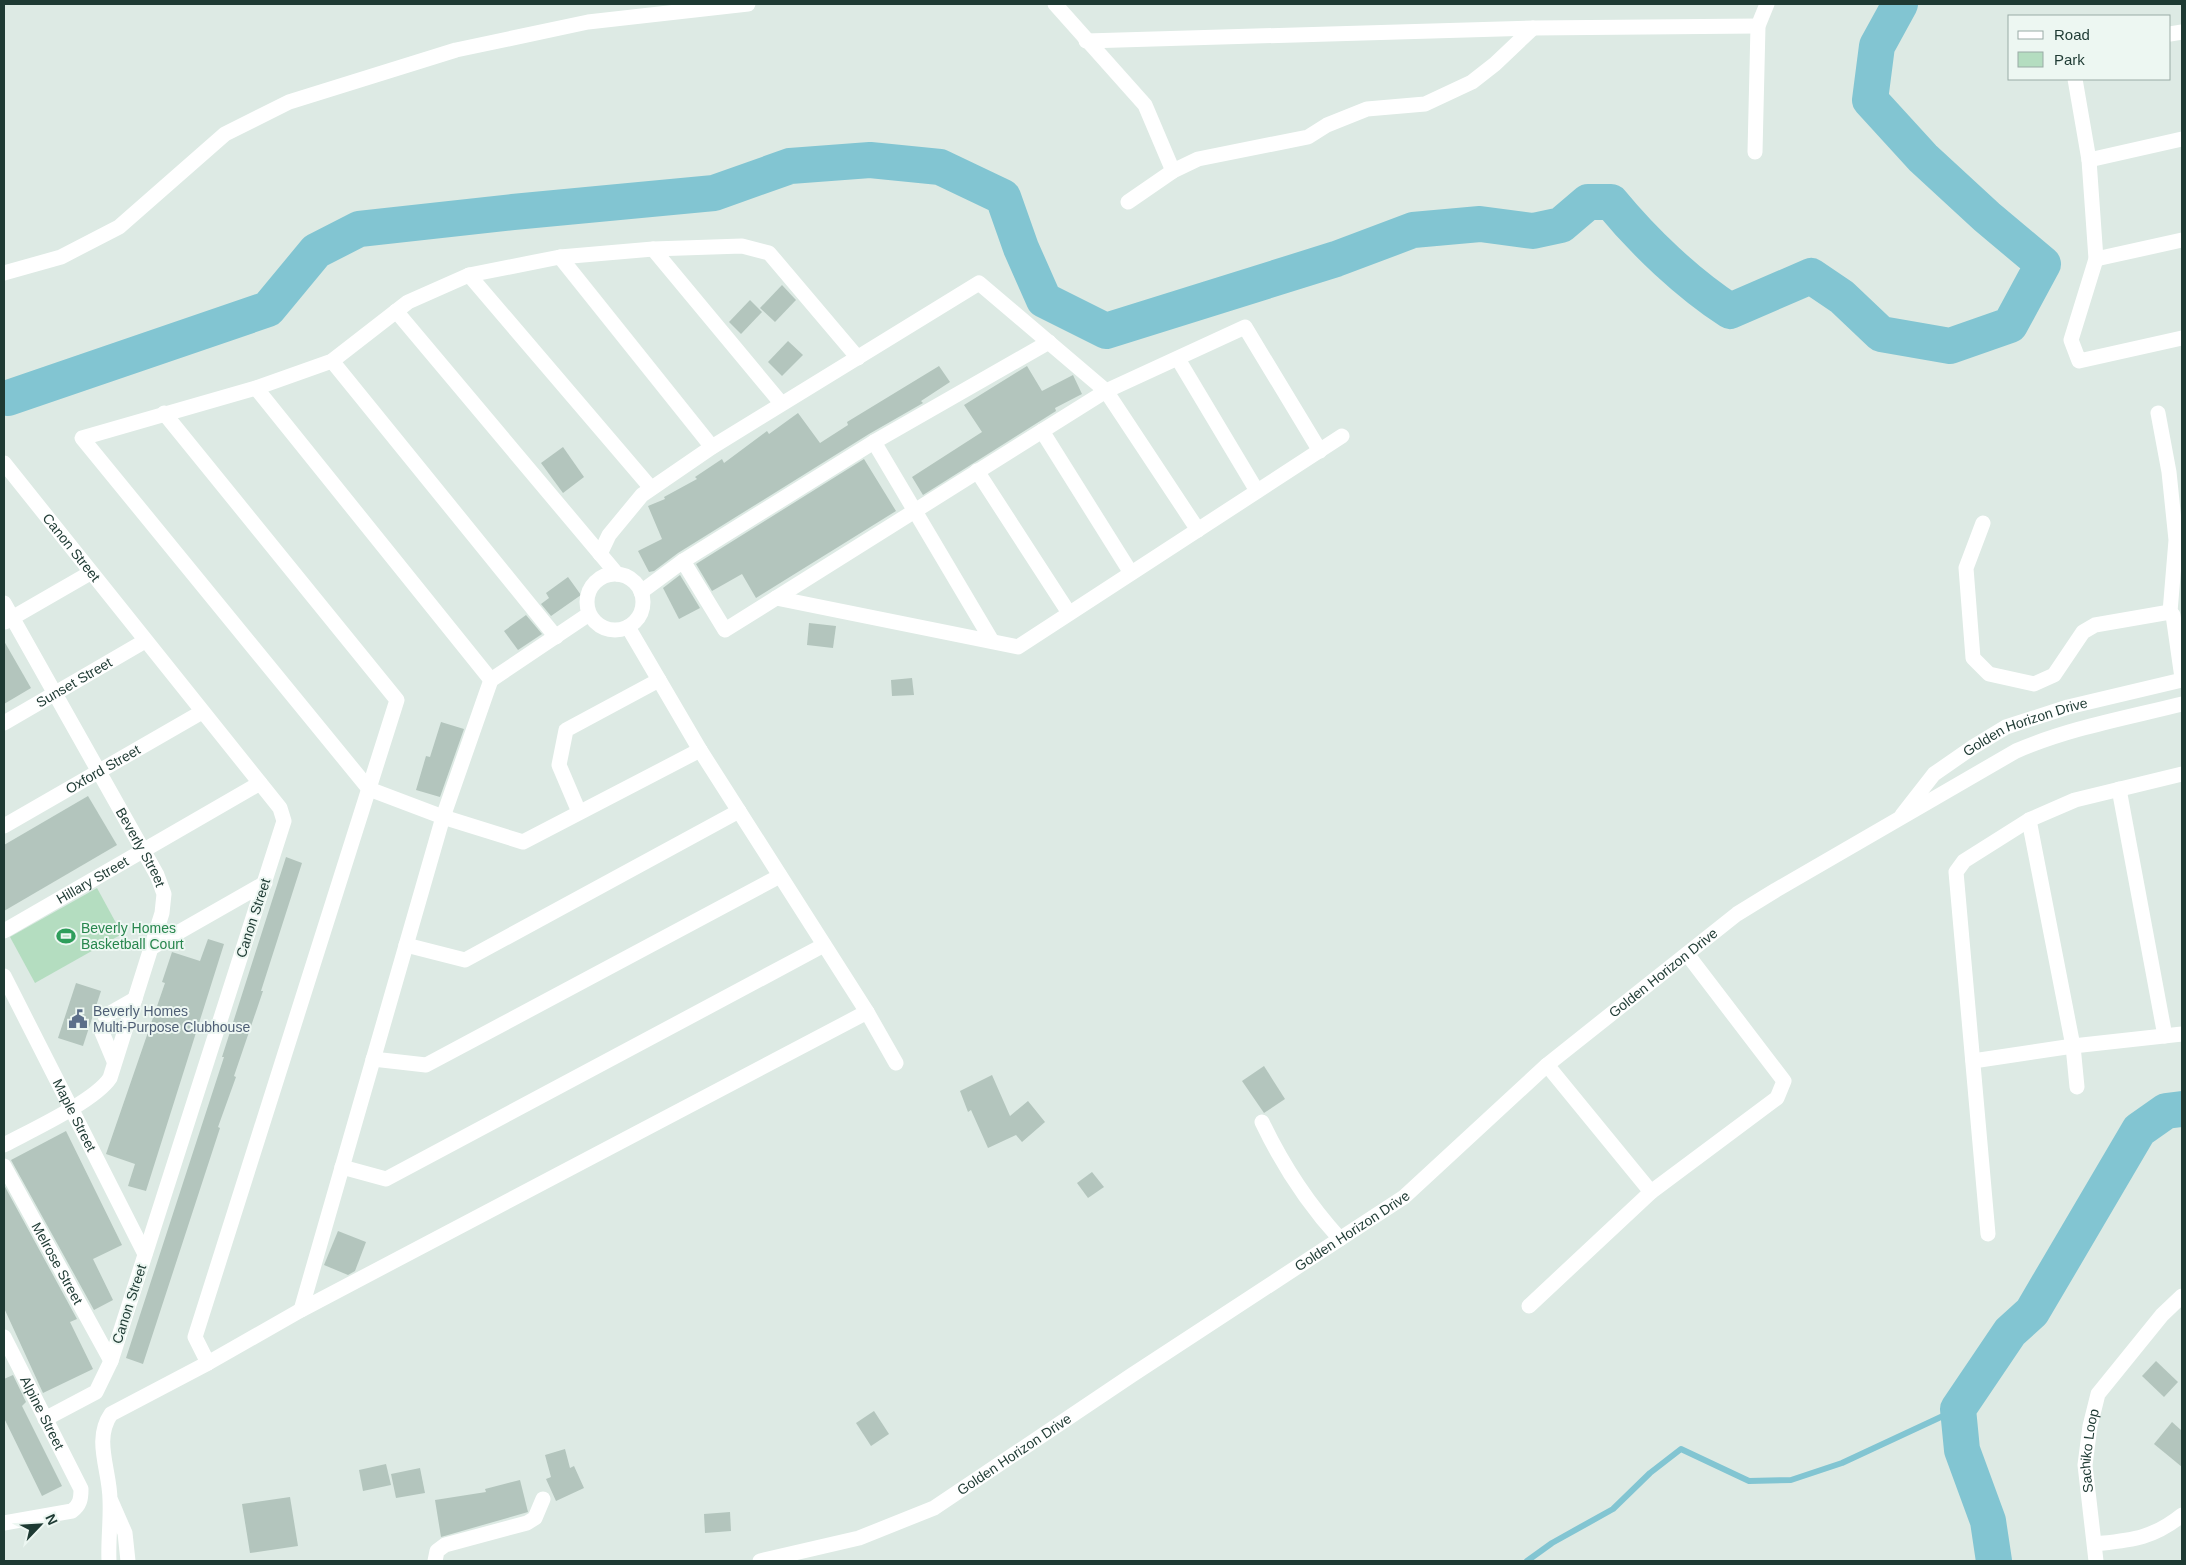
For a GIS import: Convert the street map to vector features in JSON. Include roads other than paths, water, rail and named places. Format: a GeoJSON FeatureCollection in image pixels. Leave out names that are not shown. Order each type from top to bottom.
{"type":"FeatureCollection","features":[{"type":"Feature","properties":{"kind":"street"},"geometry":{"type":"LineString","coordinates":[[4,273],[61,257],[119,227],[225,134],[289,102],[456,50],[588,22],[748,4]]}},
{"type":"Feature","properties":{"kind":"street"},"geometry":{"type":"LineString","coordinates":[[1055,4],[1145,105],[1173,171]]}},
{"type":"Feature","properties":{"kind":"street"},"geometry":{"type":"LineString","coordinates":[[1755,152],[1758,26],[1768,4]]}},
{"type":"Feature","properties":{"kind":"street"},"geometry":{"type":"LineString","coordinates":[[1086,41],[1533,28],[1758,26]]}},
{"type":"Feature","properties":{"kind":"street"},"geometry":{"type":"LineString","coordinates":[[1128,202],[1173,171],[1198,159],[1308,137],[1327,125],[1367,110],[1424,104],[1472,82],[1495,64],[1533,28]]}},
{"type":"Feature","properties":{"kind":"street"},"geometry":{"type":"LineString","coordinates":[[2075,80],[2089,160],[2096,259],[2071,340],[2079,361],[2182,338]]}},
{"type":"Feature","properties":{"kind":"street"},"geometry":{"type":"LineString","coordinates":[[2089,160],[2182,139]]}},
{"type":"Feature","properties":{"kind":"street"},"geometry":{"type":"LineString","coordinates":[[2096,259],[2182,240]]}},
{"type":"Feature","properties":{"kind":"street"},"geometry":{"type":"LineString","coordinates":[[700,750],[523,842],[443,817],[369,789],[82,438],[256,388],[332,361],[408,302],[469,275],[560,257],[742,246],[769,253],[858,358]]}},
{"type":"Feature","properties":{"kind":"street"},"geometry":{"type":"LineString","coordinates":[[653,250],[781,403]]}},
{"type":"Feature","properties":{"kind":"street"},"geometry":{"type":"LineString","coordinates":[[560,257],[712,446]]}},
{"type":"Feature","properties":{"kind":"street"},"geometry":{"type":"LineString","coordinates":[[469,275],[651,488]]}},
{"type":"Feature","properties":{"kind":"street"},"geometry":{"type":"LineString","coordinates":[[600,554],[609,535],[642,495],[651,488],[712,446],[979,283],[1106,391],[1198,530]]}},
{"type":"Feature","properties":{"kind":"street"},"geometry":{"type":"LineString","coordinates":[[396,311],[617,574]]}},
{"type":"Feature","properties":{"kind":"street"},"geometry":{"type":"LineString","coordinates":[[683,561],[725,630],[1106,391],[1245,327],[1320,451]]}},
{"type":"Feature","properties":{"kind":"street"},"geometry":{"type":"LineString","coordinates":[[642,592],[683,561],[874,442],[1049,342]]}},
{"type":"Feature","properties":{"kind":"street"},"geometry":{"type":"LineString","coordinates":[[1178,359],[1257,491]]}},
{"type":"Feature","properties":{"kind":"street"},"geometry":{"type":"LineString","coordinates":[[332,361],[556,637]]}},
{"type":"Feature","properties":{"kind":"street"},"geometry":{"type":"LineString","coordinates":[[256,388],[491,680]]}},
{"type":"Feature","properties":{"kind":"street"},"geometry":{"type":"LineString","coordinates":[[164,413],[397,700],[194,1337],[208,1363]]}},
{"type":"Feature","properties":{"kind":"street"},"geometry":{"type":"LineString","coordinates":[[2158,413],[2169,472],[2176,540],[2170,612],[2173,615],[2182,679]]}},
{"type":"Feature","properties":{"kind":"street"},"geometry":{"type":"LineString","coordinates":[[1042,431],[1131,573]]}},
{"type":"Feature","properties":{"kind":"street"},"geometry":{"type":"LineString","coordinates":[[776,598],[1018,647],[1342,436]]}},
{"type":"Feature","properties":{"kind":"street"},"geometry":{"type":"LineString","coordinates":[[874,442],[992,641]]}},
{"type":"Feature","properties":{"kind":"street","name":"Canon Street"},"geometry":{"type":"LineString","coordinates":[[4,463],[90,573],[280,808],[284,821],[111,1361],[96,1392],[45,1419]]}},
{"type":"Feature","properties":{"kind":"street"},"geometry":{"type":"LineString","coordinates":[[977,471],[1069,613]]}},
{"type":"Feature","properties":{"kind":"street"},"geometry":{"type":"LineString","coordinates":[[1983,522],[1966,568],[1973,658],[1989,674],[2034,684],[2054,675],[2083,632],[2095,624],[2170,612]]}},
{"type":"Feature","properties":{"kind":"street"},"geometry":{"type":"LineString","coordinates":[[8,620],[90,573]]}},
{"type":"Feature","properties":{"kind":"street"},"geometry":{"type":"LineString","coordinates":[[607,574],[617,574],[632,579],[642,592],[643,608],[640,616],[628,627],[610,630],[595,621],[589,614],[587,604],[592,585],[599,578],[607,574]]}},
{"type":"Feature","properties":{"kind":"street","name":"Beverly Street"},"geometry":{"type":"LineString","coordinates":[[4,603],[8,620],[56,693],[157,875],[164,894],[162,913],[110,1078],[105,1086],[91,1097],[4,1145]]}},
{"type":"Feature","properties":{"kind":"street"},"geometry":{"type":"LineString","coordinates":[[301,1310],[443,817],[491,680],[589,614]]}},
{"type":"Feature","properties":{"kind":"street"},"geometry":{"type":"LineString","coordinates":[[628,627],[700,750],[867,1012],[896,1063]]}},
{"type":"Feature","properties":{"kind":"street","name":"Sunset Street"},"geometry":{"type":"LineString","coordinates":[[4,723],[145,641]]}},
{"type":"Feature","properties":{"kind":"street","name":"Golden Horizon Drive"},"geometry":{"type":"LineString","coordinates":[[1896,822],[1934,774],[1972,747],[2006,727],[2068,706],[2182,679]]}},
{"type":"Feature","properties":{"kind":"street"},"geometry":{"type":"LineString","coordinates":[[579,812],[559,765],[566,730],[659,680]]}},
{"type":"Feature","properties":{"kind":"street","name":"Golden Horizon Drive"},"geometry":{"type":"LineString","coordinates":[[760,1561],[859,1538],[934,1508],[1140,1369],[1404,1197],[1546,1065],[1737,914],[1985,768],[2041,740],[2182,704]]}},
{"type":"Feature","properties":{"kind":"street","name":"Oxford Street"},"geometry":{"type":"LineString","coordinates":[[4,826],[202,712]]}},
{"type":"Feature","properties":{"kind":"street"},"geometry":{"type":"LineString","coordinates":[[1988,1234],[1956,872],[1964,861],[2029,820],[2075,800],[2182,774]]}},
{"type":"Feature","properties":{"kind":"street","name":"Hillary Street"},"geometry":{"type":"LineString","coordinates":[[4,931],[260,784]]}},
{"type":"Feature","properties":{"kind":"street"},"geometry":{"type":"LineString","coordinates":[[2119,789],[2165,1036]]}},
{"type":"Feature","properties":{"kind":"street"},"geometry":{"type":"LineString","coordinates":[[406,945],[465,960],[739,811]]}},
{"type":"Feature","properties":{"kind":"street"},"geometry":{"type":"LineString","coordinates":[[2029,820],[2073,1046],[2076,1087]]}},
{"type":"Feature","properties":{"kind":"street"},"geometry":{"type":"LineString","coordinates":[[374,1060],[426,1065],[780,876]]}},
{"type":"Feature","properties":{"kind":"street"},"geometry":{"type":"LineString","coordinates":[[151,948],[265,883]]}},
{"type":"Feature","properties":{"kind":"street"},"geometry":{"type":"LineString","coordinates":[[342,1167],[386,1179],[824,945]]}},
{"type":"Feature","properties":{"kind":"street"},"geometry":{"type":"LineString","coordinates":[[1529,1306],[1651,1192],[1777,1098],[1784,1081],[1687,954]]}},
{"type":"Feature","properties":{"kind":"street","name":"Maple Street"},"geometry":{"type":"LineString","coordinates":[[4,976],[145,1254]]}},
{"type":"Feature","properties":{"kind":"street"},"geometry":{"type":"LineString","coordinates":[[114,1061],[103,1023],[135,999]]}},
{"type":"Feature","properties":{"kind":"street"},"geometry":{"type":"LineString","coordinates":[[109,1561],[107,1538],[110,1499],[102,1442],[103,1425],[111,1414],[208,1363],[301,1310],[867,1012]]}},
{"type":"Feature","properties":{"kind":"street"},"geometry":{"type":"LineString","coordinates":[[1973,1061],[2073,1046],[2182,1034]]}},
{"type":"Feature","properties":{"kind":"street"},"geometry":{"type":"LineString","coordinates":[[1546,1065],[1651,1192]]}},
{"type":"Feature","properties":{"kind":"street"},"geometry":{"type":"LineString","coordinates":[[1262,1122],[1274,1147],[1306,1197],[1340,1239]]}},
{"type":"Feature","properties":{"kind":"street","name":"Melrose Street"},"geometry":{"type":"LineString","coordinates":[[4,1166],[111,1361]]}},
{"type":"Feature","properties":{"kind":"street","name":"Sachiko Loop"},"geometry":{"type":"LineString","coordinates":[[2096,1561],[2085,1466],[2090,1426],[2098,1394],[2162,1315],[2182,1296]]}},
{"type":"Feature","properties":{"kind":"street","name":"Alpine Street"},"geometry":{"type":"LineString","coordinates":[[4,1337],[81,1489],[81,1499],[78,1507],[72,1511],[4,1523]]}},
{"type":"Feature","properties":{"kind":"street"},"geometry":{"type":"LineString","coordinates":[[110,1499],[125,1533],[128,1561]]}},
{"type":"Feature","properties":{"kind":"street"},"geometry":{"type":"LineString","coordinates":[[435,1561],[437,1551],[445,1545],[527,1523],[535,1518],[543,1500]]}},
{"type":"Feature","properties":{"kind":"street"},"geometry":{"type":"LineString","coordinates":[[2095,1544],[2137,1540],[2166,1528],[2182,1515]]}},
{"type":"Feature","properties":{"kind":"waterway"},"geometry":{"type":"LineString","coordinates":[[8,398],[268,309],[316,251],[359,229],[714,193],[790,166],[870,160],[940,167],[1003,197],[1021,248],[1044,300],[1106,331],[1336,259],[1413,230],[1480,224],[1533,231],[1561,225],[1588,202],[1611,202],[1637,232],[1682,275],[1730,311],[1811,276],[1842,297],[1881,334],[1950,346],[2010,325],[2043,264],[1987,217],[1923,158],[1870,100],[1877,46],[1900,4]]}},
{"type":"Feature","properties":{"kind":"waterway"},"geometry":{"type":"LineString","coordinates":[[1994,1561],[1988,1521],[1962,1450],[1958,1409],[2010,1332],[2032,1312],[2139,1130],[2166,1111],[2182,1109]]}},
{"type":"Feature","properties":{"kind":"waterway"},"geometry":{"type":"LineString","coordinates":[[1527,1561],[1552,1543],[1613,1509],[1650,1473],[1681,1449],[1749,1481],[1791,1480],[1842,1463],[1958,1409]]}},
{"type":"Feature","properties":{"kind":"place","name":"Beverly Homes Basketball Court"},"geometry":{"type":"Point","coordinates":[66,936]}},
{"type":"Feature","properties":{"kind":"place","name":"Beverly Homes Multi-Purpose Clubhouse"},"geometry":{"type":"Point","coordinates":[78,1019]}}]}
